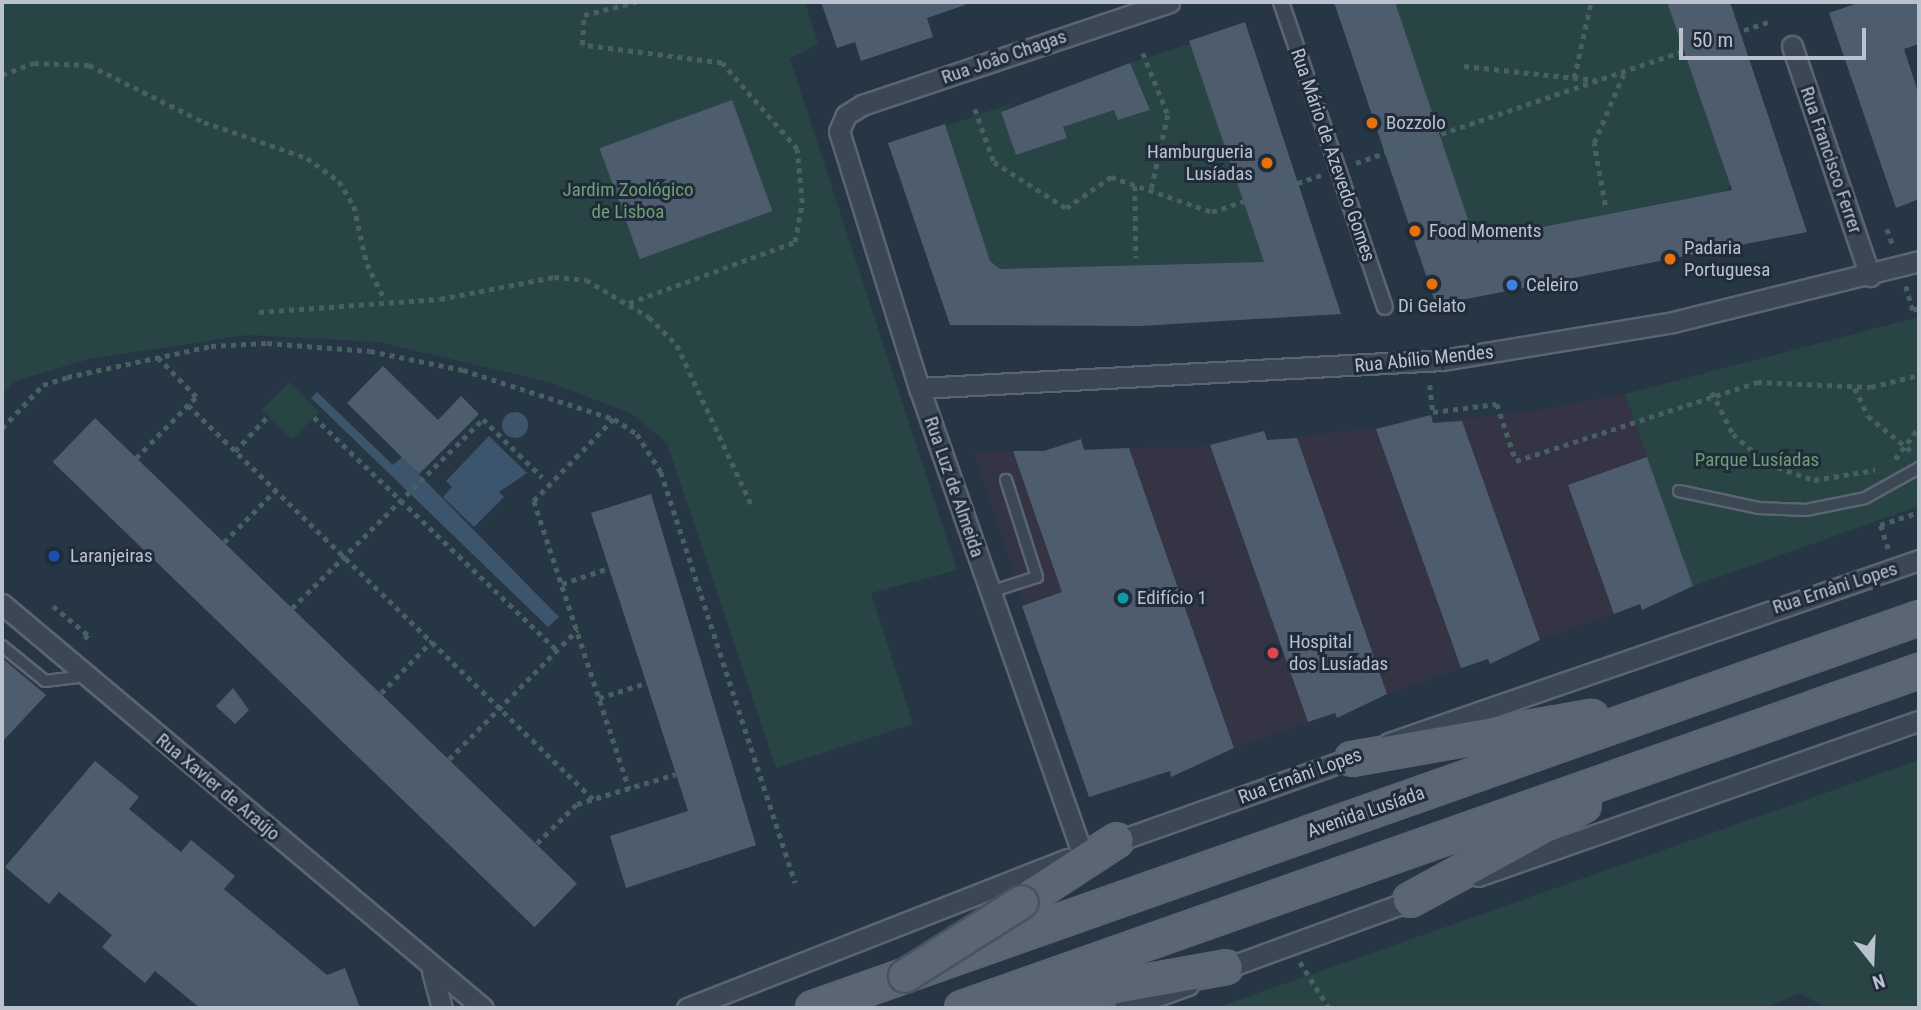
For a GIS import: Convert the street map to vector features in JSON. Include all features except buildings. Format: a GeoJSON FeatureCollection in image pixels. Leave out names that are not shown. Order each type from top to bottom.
{"type":"FeatureCollection","features":[{"type":"Feature","properties":{"kind":"main road","name":"Avenida Lusíada"},"geometry":{"type":"LineString","coordinates":[[1029,915],[1655,709],[1919,618]]}},
{"type":"Feature","properties":{"kind":"main road"},"geometry":{"type":"LineString","coordinates":[[999,1008],[1684,753],[1919,671]]}},
{"type":"Feature","properties":{"kind":"main road"},"geometry":{"type":"LineString","coordinates":[[1352,758],[1655,709]]}},
{"type":"Feature","properties":{"kind":"main road"},"geometry":{"type":"LineString","coordinates":[[1410,900],[1684,753]]}},
{"type":"Feature","properties":{"kind":"main road"},"geometry":{"type":"LineString","coordinates":[[813,1008],[905,976],[1029,915],[1117,841]]}},
{"type":"Feature","properties":{"kind":"main road"},"geometry":{"type":"LineString","coordinates":[[962,1008],[1057,986],[1226,967]]}},
{"type":"Feature","properties":{"kind":"street","name":"Rua João Chagas"},"geometry":{"type":"LineString","coordinates":[[844,118],[862,105],[1169,2]]}},
{"type":"Feature","properties":{"kind":"street","name":"Rua Mário de Azevedo Gomes"},"geometry":{"type":"LineString","coordinates":[[1281,2],[1385,307]]}},
{"type":"Feature","properties":{"kind":"street","name":"Rua Francisco Ferrer"},"geometry":{"type":"LineString","coordinates":[[1791,46],[1870,275]]}},
{"type":"Feature","properties":{"kind":"street","name":"Rua Luz de Almeida"},"geometry":{"type":"LineString","coordinates":[[844,118],[841,144],[919,388],[1082,853]]}},
{"type":"Feature","properties":{"kind":"street","name":"Rua Abílio Mendes"},"geometry":{"type":"LineString","coordinates":[[919,388],[1442,360],[1673,322],[1919,261]]}},
{"type":"Feature","properties":{"kind":"street","name":"Rua Ernâni Lopes"},"geometry":{"type":"LineString","coordinates":[[687,1008],[1082,853],[1352,758],[1436,723],[1919,560]]}},
{"type":"Feature","properties":{"kind":"street","name":"Rua Xavier de Araújo"},"geometry":{"type":"LineString","coordinates":[[2,604],[432,971],[483,1008]]}},
{"type":"Feature","properties":{"kind":"street"},"geometry":{"type":"LineString","coordinates":[[1124,1008],[1226,967],[1410,900],[1919,721]]}},
{"type":"Feature","properties":{"kind":"street"},"geometry":{"type":"LineString","coordinates":[[432,971],[442,1008]]}},
{"type":"Feature","properties":{"kind":"lane"},"geometry":{"type":"LineString","coordinates":[[1679,491],[1758,508],[1806,510],[1865,498],[1919,468]]}},
{"type":"Feature","properties":{"kind":"lane"},"geometry":{"type":"LineString","coordinates":[[990,593],[1037,577],[1006,480]]}},
{"type":"Feature","properties":{"kind":"lane"},"geometry":{"type":"LineString","coordinates":[[2,646],[45,681],[87,676]]}},
{"type":"Feature","properties":{"kind":"path"},"geometry":{"type":"LineString","coordinates":[[628,303],[795,242],[802,203],[797,149],[722,63],[582,45],[584,15],[636,2]]}},
{"type":"Feature","properties":{"kind":"path"},"geometry":{"type":"LineString","coordinates":[[1574,78],[1591,2]]}},
{"type":"Feature","properties":{"kind":"path"},"geometry":{"type":"LineString","coordinates":[[975,109],[993,162],[1066,208],[1111,177],[1212,212],[1769,22]]}},
{"type":"Feature","properties":{"kind":"path"},"geometry":{"type":"LineString","coordinates":[[1143,53],[1168,116],[1151,191]]}},
{"type":"Feature","properties":{"kind":"path"},"geometry":{"type":"LineString","coordinates":[[2,75],[34,63],[89,65],[205,122],[307,159],[339,181],[354,206],[367,264],[385,300]]}},
{"type":"Feature","properties":{"kind":"path"},"geometry":{"type":"LineString","coordinates":[[1464,66],[1599,80]]}},
{"type":"Feature","properties":{"kind":"path"},"geometry":{"type":"LineString","coordinates":[[1605,205],[1594,143],[1624,72]]}},
{"type":"Feature","properties":{"kind":"path"},"geometry":{"type":"LineString","coordinates":[[1135,186],[1136,258]]}},
{"type":"Feature","properties":{"kind":"path"},"geometry":{"type":"LineString","coordinates":[[259,312],[385,300],[440,299],[554,277],[586,280],[628,303],[677,345],[751,504]]}},
{"type":"Feature","properties":{"kind":"path"},"geometry":{"type":"LineString","coordinates":[[2,428],[43,385],[156,356],[267,343],[370,351],[463,370],[614,419],[637,433],[661,472],[795,884]]}},
{"type":"Feature","properties":{"kind":"path"},"geometry":{"type":"LineString","coordinates":[[136,458],[196,397],[156,356]]}},
{"type":"Feature","properties":{"kind":"path"},"geometry":{"type":"LineString","coordinates":[[1430,385],[1433,412],[1497,404],[1516,461],[1712,393],[1786,381],[1855,388],[1919,375]]}},
{"type":"Feature","properties":{"kind":"path"},"geometry":{"type":"LineString","coordinates":[[1855,388],[1868,416],[1909,449]]}},
{"type":"Feature","properties":{"kind":"path"},"geometry":{"type":"LineString","coordinates":[[1712,393],[1747,449],[1794,476],[1852,478],[1909,449],[1919,427]]}},
{"type":"Feature","properties":{"kind":"path"},"geometry":{"type":"LineString","coordinates":[[188,405],[593,799]]}},
{"type":"Feature","properties":{"kind":"path"},"geometry":{"type":"LineString","coordinates":[[235,451],[268,416]]}},
{"type":"Feature","properties":{"kind":"path"},"geometry":{"type":"LineString","coordinates":[[314,417],[558,650]]}},
{"type":"Feature","properties":{"kind":"path"},"geometry":{"type":"LineString","coordinates":[[292,608],[483,419],[542,477]]}},
{"type":"Feature","properties":{"kind":"path"},"geometry":{"type":"LineString","coordinates":[[614,419],[534,501],[629,789]]}},
{"type":"Feature","properties":{"kind":"path"},"geometry":{"type":"LineString","coordinates":[[224,542],[276,490]]}},
{"type":"Feature","properties":{"kind":"path"},"geometry":{"type":"LineString","coordinates":[[1895,568],[1880,525],[1919,512]]}},
{"type":"Feature","properties":{"kind":"path"},"geometry":{"type":"LineString","coordinates":[[562,584],[609,568]]}},
{"type":"Feature","properties":{"kind":"path"},"geometry":{"type":"LineString","coordinates":[[53,606],[74,624]]}},
{"type":"Feature","properties":{"kind":"path"},"geometry":{"type":"LineString","coordinates":[[449,758],[577,630]]}},
{"type":"Feature","properties":{"kind":"path"},"geometry":{"type":"LineString","coordinates":[[381,693],[432,641]]}},
{"type":"Feature","properties":{"kind":"path"},"geometry":{"type":"LineString","coordinates":[[599,698],[646,683]]}},
{"type":"Feature","properties":{"kind":"path"},"geometry":{"type":"LineString","coordinates":[[537,843],[577,804],[676,774]]}},
{"type":"Feature","properties":{"kind":"path"},"geometry":{"type":"LineString","coordinates":[[1289,944],[1329,1008]]}},
{"type":"Feature","properties":{"kind":"shaded area","name":"Hospital dos Lusíadas"},"geometry":{"type":"Polygon","coordinates":[[[1919,317],[1919,506],[1090,799],[974,452],[1206,446],[1526,412],[1625,394],[1919,317]]]}},
{"type":"Feature","properties":{"kind":"shaded area"},"geometry":{"type":"Polygon","coordinates":[[[317,392],[393,465],[402,457],[559,617],[548,627],[311,398],[317,392]]]}},
{"type":"Feature","properties":{"kind":"shaded area"},"geometry":{"type":"Polygon","coordinates":[[[515,412],[524,416],[528,425],[524,434],[515,438],[506,434],[502,425],[506,416],[515,412]]]}},
{"type":"Feature","properties":{"kind":"shaded area"},"geometry":{"type":"Polygon","coordinates":[[[489,436],[527,473],[499,492],[504,497],[474,527],[443,497],[452,487],[446,481],[489,436]]]}},
{"type":"Feature","properties":{"kind":"green space","name":"Jardim Zoológico de Lisboa"},"geometry":{"type":"Polygon","coordinates":[[[2,2],[805,2],[818,43],[790,59],[957,570],[871,593],[913,724],[776,768],[667,443],[632,414],[552,383],[379,342],[247,335],[89,359],[15,381],[2,394],[2,2]]]}},
{"type":"Feature","properties":{"kind":"green space"},"geometry":{"type":"Polygon","coordinates":[[[1395,2],[1667,2],[1730,184],[1726,191],[1475,240],[1395,2]]]}},
{"type":"Feature","properties":{"kind":"green space"},"geometry":{"type":"Polygon","coordinates":[[[1190,44],[1264,262],[1000,269],[990,261],[946,126],[1016,102],[1001,112],[1016,155],[1067,138],[1063,127],[1114,110],[1119,120],[1148,111],[1130,63],[1190,44]]]}},
{"type":"Feature","properties":{"kind":"green space","name":"Parque Lusíadas"},"geometry":{"type":"Polygon","coordinates":[[[1919,317],[1919,506],[1693,586],[1625,394],[1919,317]]]}},
{"type":"Feature","properties":{"kind":"green space"},"geometry":{"type":"Polygon","coordinates":[[[289,382],[319,411],[292,439],[262,410],[289,382]]]}},
{"type":"Feature","properties":{"kind":"green space"},"geometry":{"type":"Polygon","coordinates":[[[1919,760],[1919,1000],[1914,1008],[1826,1008],[1800,993],[1764,1008],[1216,1008],[1919,760]]]}},
{"type":"Feature","properties":{"kind":"place","name":"Bozzolo"},"geometry":{"type":"Point","coordinates":[1372,123]}},
{"type":"Feature","properties":{"kind":"place","name":"Hamburgueria Lusíadas"},"geometry":{"type":"Point","coordinates":[1267,163]}},
{"type":"Feature","properties":{"kind":"place","name":"Food Moments"},"geometry":{"type":"Point","coordinates":[1415,231]}},
{"type":"Feature","properties":{"kind":"place","name":"Padaria Portuguesa"},"geometry":{"type":"Point","coordinates":[1670,259]}},
{"type":"Feature","properties":{"kind":"place","name":"Di Gelato"},"geometry":{"type":"Point","coordinates":[1432,284]}},
{"type":"Feature","properties":{"kind":"place","name":"Celeiro"},"geometry":{"type":"Point","coordinates":[1512,285]}},
{"type":"Feature","properties":{"kind":"place","name":"Laranjeiras"},"geometry":{"type":"Point","coordinates":[54,556]}},
{"type":"Feature","properties":{"kind":"place","name":"Edifício 1"},"geometry":{"type":"Point","coordinates":[1123,598]}},
{"type":"Feature","properties":{"kind":"place","name":"Hospital dos Lusíadas"},"geometry":{"type":"Point","coordinates":[1273,653]}}]}
